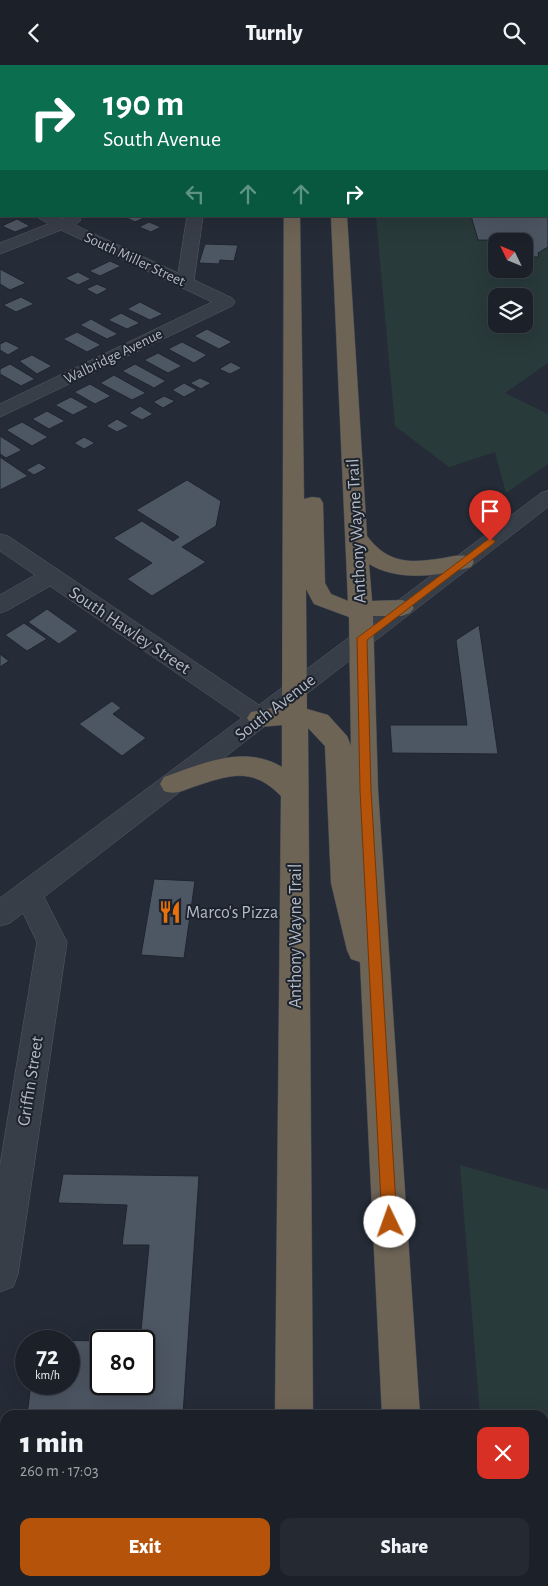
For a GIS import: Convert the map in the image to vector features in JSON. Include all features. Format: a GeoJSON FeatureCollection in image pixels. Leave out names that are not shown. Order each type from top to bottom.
{"type":"FeatureCollection","features":[{"type":"Feature","properties":{"kind":"highway","name":"Anthony Wayne Trail"},"geometry":{"type":"LineString","coordinates":[[292,217],[295,793],[294,1410]]}},
{"type":"Feature","properties":{"kind":"highway","name":"Anthony Wayne Trail"},"geometry":{"type":"LineString","coordinates":[[339,217],[362,624],[365,790],[401,1410]]}},
{"type":"Feature","properties":{"kind":"highway"},"geometry":{"type":"LineString","coordinates":[[293,475],[311,498],[314,583],[322,599],[347,609],[362,624]]}},
{"type":"Feature","properties":{"kind":"highway"},"geometry":{"type":"LineString","coordinates":[[357,537],[373,557],[390,567],[421,568],[463,562]]}},
{"type":"Feature","properties":{"kind":"highway"},"geometry":{"type":"LineString","coordinates":[[260,718],[294,703],[319,721],[338,743],[345,883],[378,1009]]}},
{"type":"Feature","properties":{"kind":"highway"},"geometry":{"type":"LineString","coordinates":[[173,784],[228,767],[258,766],[277,774],[295,793]]}},
{"type":"Feature","properties":{"kind":"street","name":"South Miller Street"},"geometry":{"type":"LineString","coordinates":[[46,217],[226,302]]}},
{"type":"Feature","properties":{"kind":"street"},"geometry":{"type":"LineString","coordinates":[[0,249],[78,217]]}},
{"type":"Feature","properties":{"kind":"street"},"geometry":{"type":"LineString","coordinates":[[185,283],[195,217]]}},
{"type":"Feature","properties":{"kind":"street","name":"Walbridge Avenue"},"geometry":{"type":"LineString","coordinates":[[0,411],[226,302]]}},
{"type":"Feature","properties":{"kind":"street","name":"South Avenue"},"geometry":{"type":"LineString","coordinates":[[294,703],[362,624],[402,608],[548,497]]}},
{"type":"Feature","properties":{"kind":"street","name":"South Hawley Street"},"geometry":{"type":"LineString","coordinates":[[0,541],[260,718]]}},
{"type":"Feature","properties":{"kind":"street"},"geometry":{"type":"LineString","coordinates":[[0,605],[51,576]]}},
{"type":"Feature","properties":{"kind":"street","name":"South Avenue"},"geometry":{"type":"LineString","coordinates":[[0,914],[260,718]]}},
{"type":"Feature","properties":{"kind":"street","name":"Griffin Street"},"geometry":{"type":"LineString","coordinates":[[0,1274],[52,942],[28,893]]}},
{"type":"Feature","properties":{"kind":"shaded area"},"geometry":{"type":"Polygon","coordinates":[[[376,217],[548,217],[548,363],[505,393],[548,414],[548,464],[506,493],[495,452],[449,467],[395,426],[376,217]]]}},
{"type":"Feature","properties":{"kind":"shaded area"},"geometry":{"type":"Polygon","coordinates":[[[460,1165],[548,1190],[548,1410],[480,1410],[460,1165]]]}},
{"type":"Feature","properties":{"kind":"building"},"geometry":{"type":"Polygon","coordinates":[[[125,217],[146,217],[135,222],[125,217]]]}},
{"type":"Feature","properties":{"kind":"building"},"geometry":{"type":"Polygon","coordinates":[[[471,217],[548,217],[548,247],[538,253],[539,257],[533,257],[533,233],[488,233],[488,240],[478,240],[471,217]]]}},
{"type":"Feature","properties":{"kind":"building"},"geometry":{"type":"Polygon","coordinates":[[[17,219],[30,226],[15,232],[2,226],[17,219]]]}},
{"type":"Feature","properties":{"kind":"building"},"geometry":{"type":"Polygon","coordinates":[[[149,222],[161,227],[151,232],[139,227],[149,222]]]}},
{"type":"Feature","properties":{"kind":"building"},"geometry":{"type":"Polygon","coordinates":[[[205,244],[238,245],[234,261],[220,260],[219,264],[199,263],[205,244]]]}},
{"type":"Feature","properties":{"kind":"building"},"geometry":{"type":"Polygon","coordinates":[[[110,261],[121,266],[100,276],[89,271],[110,261]]]}},
{"type":"Feature","properties":{"kind":"building"},"geometry":{"type":"Polygon","coordinates":[[[0,269],[26,283],[10,290],[0,284],[0,269]]]}},
{"type":"Feature","properties":{"kind":"building"},"geometry":{"type":"Polygon","coordinates":[[[78,272],[91,279],[78,285],[65,278],[78,272]]]}},
{"type":"Feature","properties":{"kind":"building"},"geometry":{"type":"Polygon","coordinates":[[[97,284],[108,289],[97,295],[86,289],[97,284]]]}},
{"type":"Feature","properties":{"kind":"building"},"geometry":{"type":"Polygon","coordinates":[[[21,297],[34,304],[16,312],[3,305],[21,297]]]}},
{"type":"Feature","properties":{"kind":"building"},"geometry":{"type":"Polygon","coordinates":[[[140,302],[163,314],[150,320],[127,309],[140,302]]]}},
{"type":"Feature","properties":{"kind":"building"},"geometry":{"type":"Polygon","coordinates":[[[121,313],[140,323],[127,329],[108,320],[121,313]]]}},
{"type":"Feature","properties":{"kind":"building"},"geometry":{"type":"Polygon","coordinates":[[[91,319],[118,334],[107,339],[80,325],[91,319]]]}},
{"type":"Feature","properties":{"kind":"building"},"geometry":{"type":"Polygon","coordinates":[[[207,329],[232,342],[219,349],[194,336],[207,329]]]}},
{"type":"Feature","properties":{"kind":"building"},"geometry":{"type":"Polygon","coordinates":[[[77,332],[101,345],[87,352],[63,339],[77,332]]]}},
{"type":"Feature","properties":{"kind":"building"},"geometry":{"type":"Polygon","coordinates":[[[6,341],[20,348],[8,355],[0,350],[0,344],[6,341]]]}},
{"type":"Feature","properties":{"kind":"building"},"geometry":{"type":"Polygon","coordinates":[[[182,342],[207,355],[194,363],[168,349],[182,342]]]}},
{"type":"Feature","properties":{"kind":"building"},"geometry":{"type":"Polygon","coordinates":[[[158,353],[182,366],[168,373],[144,360],[158,353]]]}},
{"type":"Feature","properties":{"kind":"building"},"geometry":{"type":"Polygon","coordinates":[[[32,355],[52,366],[37,374],[19,361],[32,355]]]}},
{"type":"Feature","properties":{"kind":"building"},"geometry":{"type":"Polygon","coordinates":[[[231,362],[242,368],[230,374],[219,369],[231,362]]]}},
{"type":"Feature","properties":{"kind":"building"},"geometry":{"type":"Polygon","coordinates":[[[10,364],[35,379],[21,386],[0,374],[0,369],[10,364]]]}},
{"type":"Feature","properties":{"kind":"building"},"geometry":{"type":"Polygon","coordinates":[[[135,364],[166,381],[154,388],[122,371],[135,364]]]}},
{"type":"Feature","properties":{"kind":"building"},"geometry":{"type":"Polygon","coordinates":[[[114,375],[146,393],[132,400],[100,383],[114,375]]]}},
{"type":"Feature","properties":{"kind":"building"},"geometry":{"type":"Polygon","coordinates":[[[200,378],[211,383],[201,389],[190,383],[200,378]]]}},
{"type":"Feature","properties":{"kind":"building"},"geometry":{"type":"Polygon","coordinates":[[[184,383],[197,390],[184,397],[172,390],[184,383]]]}},
{"type":"Feature","properties":{"kind":"building"},"geometry":{"type":"Polygon","coordinates":[[[90,384],[111,396],[95,404],[74,392],[90,384]]]}},
{"type":"Feature","properties":{"kind":"building"},"geometry":{"type":"Polygon","coordinates":[[[164,396],[175,401],[163,408],[153,402],[164,396]]]}},
{"type":"Feature","properties":{"kind":"building"},"geometry":{"type":"Polygon","coordinates":[[[71,397],[89,407],[73,415],[55,405],[71,397]]]}},
{"type":"Feature","properties":{"kind":"building"},"geometry":{"type":"Polygon","coordinates":[[[140,406],[153,414],[142,420],[129,413],[140,406]]]}},
{"type":"Feature","properties":{"kind":"building"},"geometry":{"type":"Polygon","coordinates":[[[47,411],[65,421],[49,429],[32,419],[47,411]]]}},
{"type":"Feature","properties":{"kind":"building"},"geometry":{"type":"Polygon","coordinates":[[[117,419],[129,426],[117,432],[106,426],[117,419]]]}},
{"type":"Feature","properties":{"kind":"building"},"geometry":{"type":"Polygon","coordinates":[[[22,422],[48,437],[32,446],[6,430],[22,422]]]}},
{"type":"Feature","properties":{"kind":"building"},"geometry":{"type":"Polygon","coordinates":[[[0,436],[22,450],[6,458],[0,454],[0,436]]]}},
{"type":"Feature","properties":{"kind":"building"},"geometry":{"type":"Polygon","coordinates":[[[84,437],[95,443],[84,449],[74,443],[84,437]]]}},
{"type":"Feature","properties":{"kind":"building"},"geometry":{"type":"Polygon","coordinates":[[[0,457],[28,476],[0,490],[0,457]]]}},
{"type":"Feature","properties":{"kind":"building"},"geometry":{"type":"Polygon","coordinates":[[[39,463],[47,468],[34,475],[26,470],[39,463]]]}},
{"type":"Feature","properties":{"kind":"building"},"geometry":{"type":"Polygon","coordinates":[[[187,480],[221,501],[216,526],[182,547],[206,562],[152,596],[127,579],[152,563],[113,538],[142,521],[173,541],[179,537],[136,510],[187,480]]]}},
{"type":"Feature","properties":{"kind":"building"},"geometry":{"type":"Polygon","coordinates":[[[47,609],[78,631],[59,644],[28,622],[47,609]]]}},
{"type":"Feature","properties":{"kind":"building"},"geometry":{"type":"Polygon","coordinates":[[[24,623],[47,639],[27,651],[5,635],[24,623]]]}},
{"type":"Feature","properties":{"kind":"building"},"geometry":{"type":"Polygon","coordinates":[[[479,625],[498,754],[392,753],[390,725],[467,725],[456,640],[479,625]]]}},
{"type":"Feature","properties":{"kind":"building"},"geometry":{"type":"Polygon","coordinates":[[[0,654],[9,661],[0,667],[0,654]]]}},
{"type":"Feature","properties":{"kind":"building"},"geometry":{"type":"Polygon","coordinates":[[[112,701],[121,708],[113,714],[146,738],[122,756],[79,724],[112,701]]]}},
{"type":"Feature","properties":{"kind":"building"},"geometry":{"type":"Polygon","coordinates":[[[154,879],[195,881],[184,958],[141,955],[154,879]]]}},
{"type":"Feature","properties":{"kind":"building"},"geometry":{"type":"Polygon","coordinates":[[[63,1174],[199,1176],[183,1410],[28,1410],[30,1395],[80,1395],[80,1341],[90,1341],[90,1395],[155,1395],[155,1330],[141,1330],[149,1245],[122,1245],[127,1205],[58,1203],[63,1174]]]}},
{"type":"Feature","properties":{"kind":"place","name":"Marco's Pizza"},"geometry":{"type":"Point","coordinates":[170,912]}},
{"type":"Feature","properties":{"kind":"route"},"geometry":{"type":"LineString","coordinates":[[390,1222],[365,790],[362,638],[490,541]]}}]}
